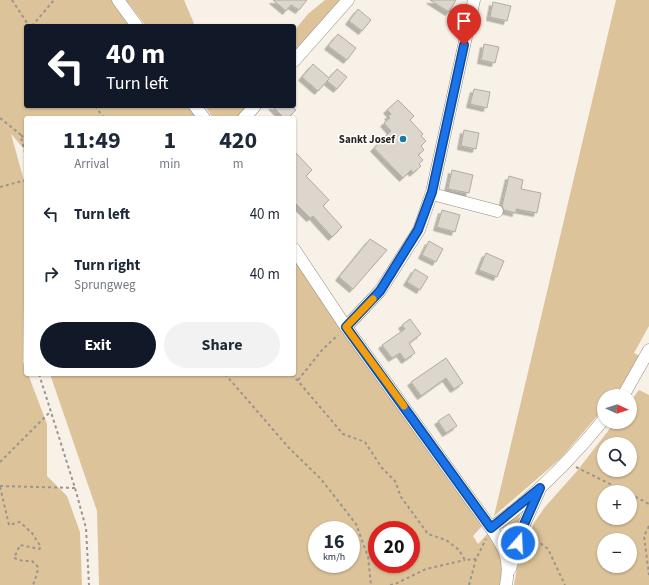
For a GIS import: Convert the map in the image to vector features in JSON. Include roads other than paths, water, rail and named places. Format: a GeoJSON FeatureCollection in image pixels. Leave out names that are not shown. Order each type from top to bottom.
{"type":"FeatureCollection","features":[{"type":"Feature","properties":{"kind":"street"},"geometry":{"type":"LineString","coordinates":[[118,0],[136,24]]}},
{"type":"Feature","properties":{"kind":"street"},"geometry":{"type":"LineString","coordinates":[[296,59],[348,0]]}},
{"type":"Feature","properties":{"kind":"street"},"geometry":{"type":"LineString","coordinates":[[346,327],[380,291],[418,230],[432,194],[474,0]]}},
{"type":"Feature","properties":{"kind":"street"},"geometry":{"type":"LineString","coordinates":[[246,116],[253,108]]}},
{"type":"Feature","properties":{"kind":"street"},"geometry":{"type":"LineString","coordinates":[[432,194],[497,211]]}},
{"type":"Feature","properties":{"kind":"street"},"geometry":{"type":"LineString","coordinates":[[296,252],[346,327],[492,530],[503,548],[508,560],[507,579]]}},
{"type":"Feature","properties":{"kind":"street"},"geometry":{"type":"LineString","coordinates":[[627,389],[649,350]]}},
{"type":"Feature","properties":{"kind":"street"},"geometry":{"type":"LineString","coordinates":[[492,530],[540,488],[566,462],[597,427]]}},
{"type":"Feature","properties":{"kind":"street"},"geometry":{"type":"LineString","coordinates":[[507,579],[522,529],[540,488]]}},
{"type":"Feature","properties":{"kind":"place","name":"Sankt Josef"},"geometry":{"type":"Point","coordinates":[403,139]}}]}
